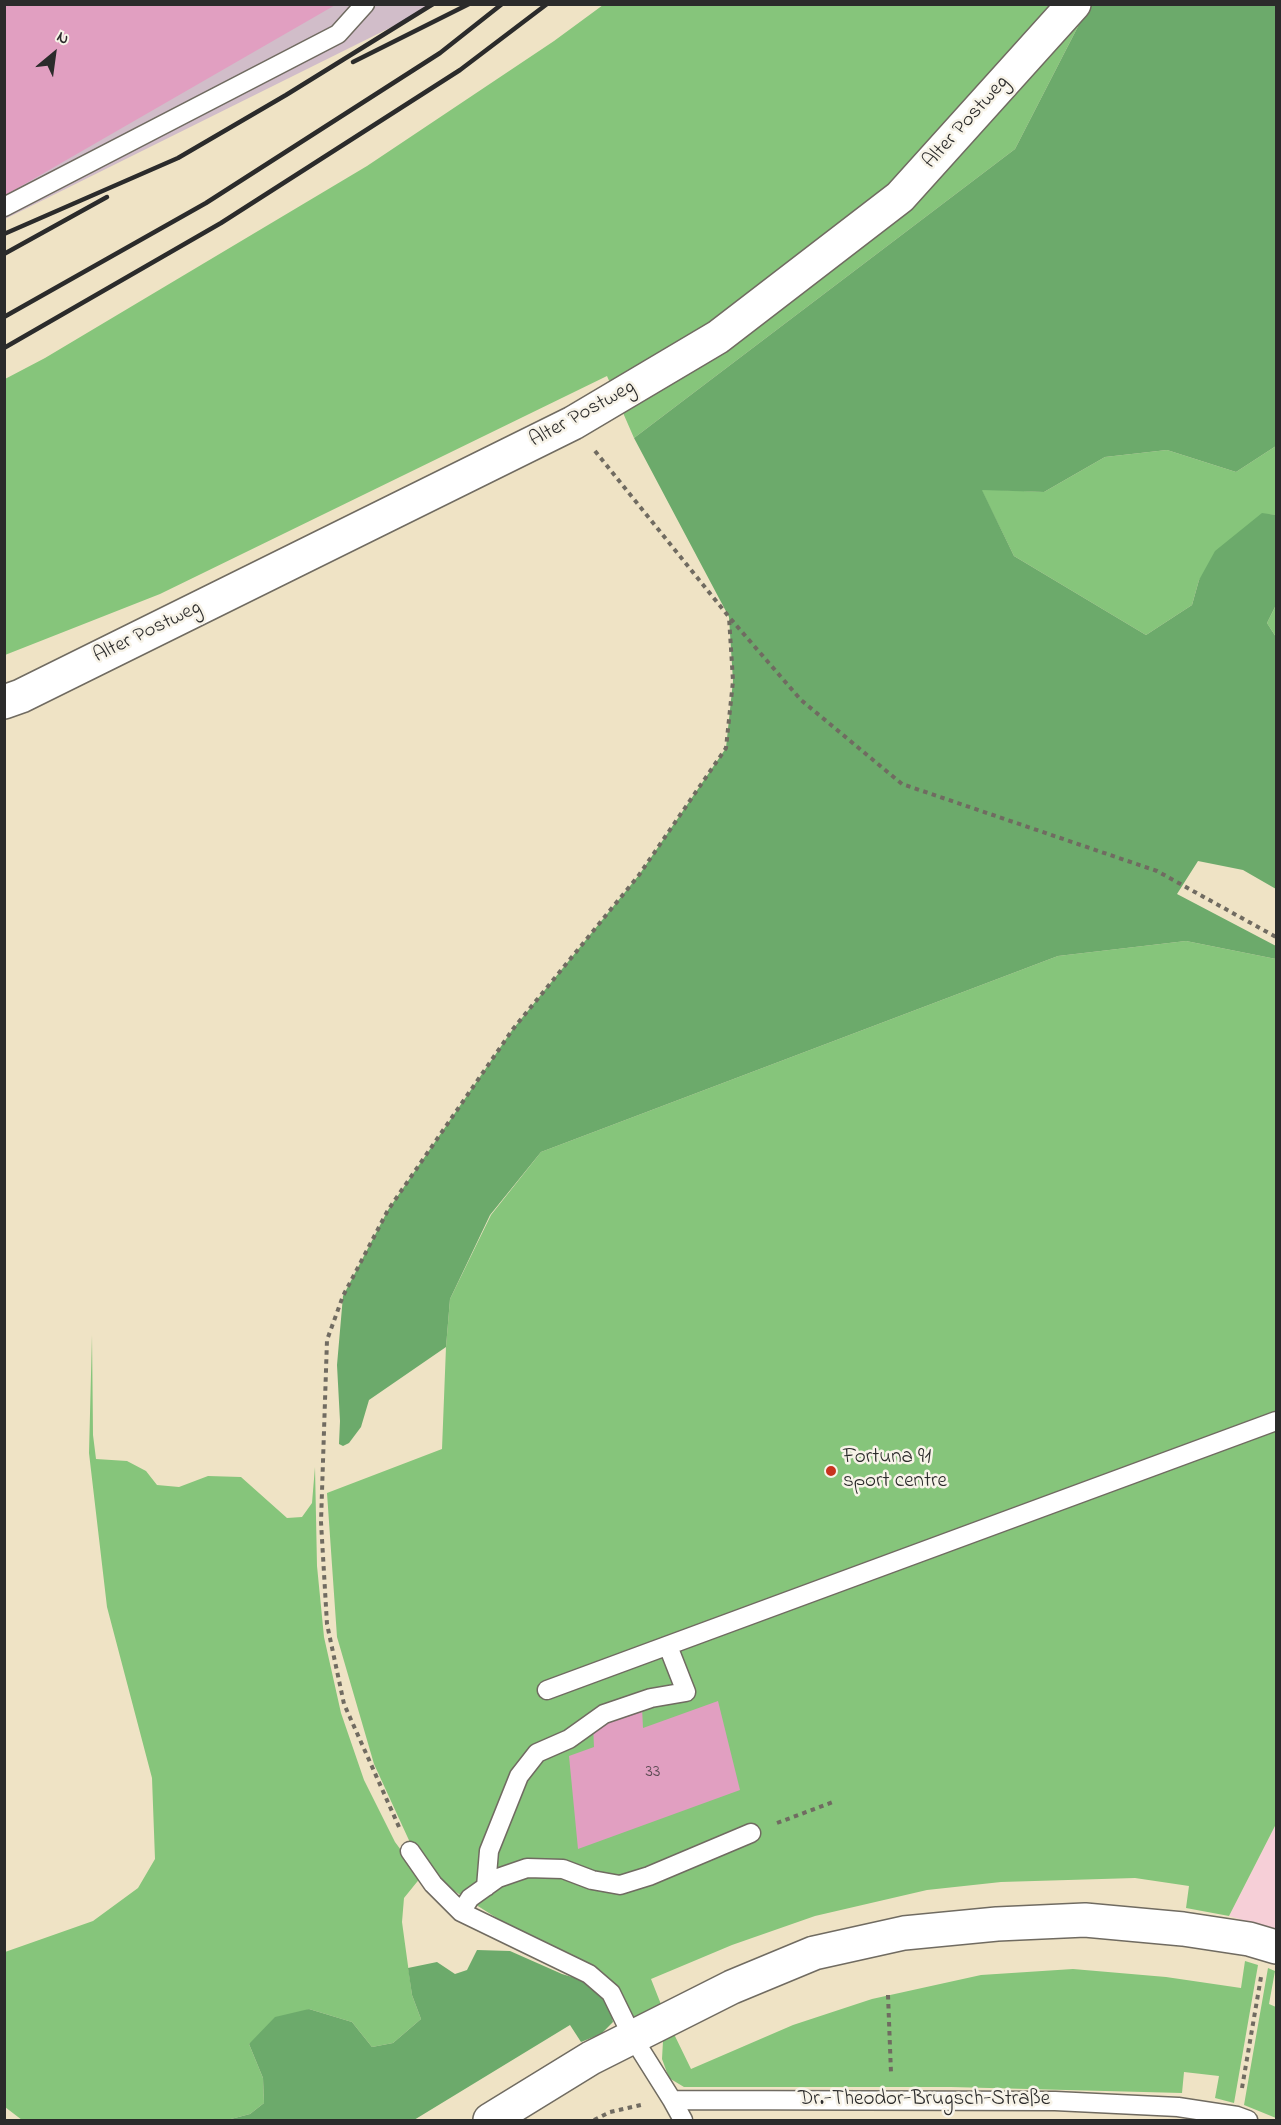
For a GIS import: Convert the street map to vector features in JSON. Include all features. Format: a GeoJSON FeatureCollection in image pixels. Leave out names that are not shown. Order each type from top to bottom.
{"type":"FeatureCollection","features":[{"type":"Feature","properties":{"kind":"street","name":"Alter Postweg"},"geometry":{"type":"LineString","coordinates":[[4,702],[573,423],[718,337],[900,197],[1074,4]]}},
{"type":"Feature","properties":{"kind":"street"},"geometry":{"type":"LineString","coordinates":[[490,2121],[591,2058],[732,1987],[814,1953],[904,1933],[997,1924],[1085,1920],[1183,1929],[1249,1939],[1271,1946]]}},
{"type":"Feature","properties":{"kind":"lane"},"geometry":{"type":"LineString","coordinates":[[4,207],[338,34],[365,4]]}},
{"type":"Feature","properties":{"kind":"lane"},"geometry":{"type":"LineString","coordinates":[[547,1690],[1276,1421]]}},
{"type":"Feature","properties":{"kind":"lane"},"geometry":{"type":"LineString","coordinates":[[486,1887],[489,1851],[519,1776],[537,1753],[569,1739],[604,1714],[651,1698],[686,1692],[668,1646]]}},
{"type":"Feature","properties":{"kind":"lane"},"geometry":{"type":"LineString","coordinates":[[461,1912],[470,1898],[498,1878],[526,1868],[563,1869],[592,1880],[620,1885],[649,1876],[751,1833]]}},
{"type":"Feature","properties":{"kind":"lane"},"geometry":{"type":"LineString","coordinates":[[410,1851],[433,1884],[461,1912],[589,1974],[611,1994],[633,2038],[683,2121]]}},
{"type":"Feature","properties":{"kind":"lane","name":"Dr.-Theodor-Brugsch-Straße"},"geometry":{"type":"LineString","coordinates":[[672,2100],[1084,2102],[1178,2107],[1243,2118]]}},
{"type":"Feature","properties":{"kind":"path"},"geometry":{"type":"LineString","coordinates":[[573,423],[729,617],[801,700],[902,784],[1157,871],[1276,937]]}},
{"type":"Feature","properties":{"kind":"path"},"geometry":{"type":"LineString","coordinates":[[410,1851],[344,1704],[327,1624],[321,1522],[327,1340],[343,1296],[388,1210],[513,1029],[639,875],[726,748],[734,681],[729,617]]}},
{"type":"Feature","properties":{"kind":"path"},"geometry":{"type":"LineString","coordinates":[[751,1833],[833,1802]]}},
{"type":"Feature","properties":{"kind":"path"},"geometry":{"type":"LineString","coordinates":[[1243,2118],[1271,1946]]}},
{"type":"Feature","properties":{"kind":"path"},"geometry":{"type":"LineString","coordinates":[[888,1995],[892,2101]]}},
{"type":"Feature","properties":{"kind":"path"},"geometry":{"type":"LineString","coordinates":[[594,2121],[623,2108],[672,2100]]}},
{"type":"Feature","properties":{"kind":"shaded area"},"geometry":{"type":"Polygon","coordinates":[[[5,5],[436,5],[5,219],[5,5]]]}},
{"type":"Feature","properties":{"kind":"shaded area"},"geometry":{"type":"Polygon","coordinates":[[[1276,1824],[1276,1930],[1229,1916],[1276,1824]]]}},
{"type":"Feature","properties":{"kind":"green space"},"geometry":{"type":"Polygon","coordinates":[[[603,5],[1089,5],[1015,149],[634,438],[607,376],[160,594],[5,655],[5,379],[45,358],[367,166],[554,41],[603,5]]]}},
{"type":"Feature","properties":{"kind":"green space"},"geometry":{"type":"Polygon","coordinates":[[[1089,5],[1276,5],[1276,446],[1236,472],[1167,450],[1105,457],[1044,492],[982,490],[1014,556],[1146,635],[1192,605],[1199,580],[1215,551],[1262,513],[1276,515],[1276,605],[1267,623],[1276,637],[1276,889],[1243,870],[1198,861],[1177,894],[1276,946],[1276,959],[1186,941],[1058,956],[541,1152],[490,1215],[450,1299],[446,1347],[369,1400],[361,1427],[349,1443],[343,1446],[339,1444],[337,1365],[343,1296],[388,1210],[513,1029],[639,875],[726,748],[733,681],[729,617],[634,438],[1015,149],[1089,5]]]}},
{"type":"Feature","properties":{"kind":"green space"},"geometry":{"type":"Polygon","coordinates":[[[1276,446],[1276,515],[1262,514],[1199,580],[1192,605],[1146,635],[1014,556],[981,489],[1044,492],[1105,457],[1167,450],[1236,472],[1276,446]]]}},
{"type":"Feature","properties":{"kind":"green space"},"geometry":{"type":"Polygon","coordinates":[[[1276,605],[1276,637],[1267,623],[1276,605]]]}},
{"type":"Feature","properties":{"kind":"green space","name":"Fortuna 91 sport centre"},"geometry":{"type":"Polygon","coordinates":[[[1186,941],[1276,959],[1276,1824],[1229,1916],[1186,1908],[1189,1886],[1135,1878],[1001,1882],[927,1890],[815,1916],[732,1945],[651,1979],[664,2012],[638,2026],[621,1996],[592,1966],[503,1922],[448,1887],[413,1849],[374,1764],[337,1637],[327,1493],[442,1449],[450,1299],[491,1215],[541,1152],[1058,956],[1186,941]]]}},
{"type":"Feature","properties":{"kind":"green space"},"geometry":{"type":"Polygon","coordinates":[[[92,1335],[93,1435],[96,1459],[127,1461],[146,1471],[157,1485],[179,1487],[208,1476],[241,1477],[287,1518],[302,1517],[312,1503],[315,1467],[317,1566],[324,1637],[341,1713],[364,1780],[395,1842],[421,1877],[404,1898],[402,1922],[412,1995],[421,2019],[393,2043],[372,2047],[352,2022],[309,2009],[249,2044],[263,2078],[264,2103],[250,2114],[227,2120],[22,2120],[5,2107],[5,1952],[93,1921],[138,1888],[155,1859],[152,1778],[107,1607],[89,1453],[92,1335]]]}},
{"type":"Feature","properties":{"kind":"green space"},"geometry":{"type":"Polygon","coordinates":[[[477,1950],[510,1951],[562,1974],[598,1985],[609,2001],[613,2022],[601,2034],[581,2042],[570,2025],[414,2120],[227,2120],[250,2114],[264,2103],[263,2078],[249,2044],[275,2017],[309,2009],[352,2022],[372,2047],[393,2043],[421,2019],[412,1995],[408,1968],[437,1962],[455,1974],[467,1970],[477,1950]]]}},
{"type":"Feature","properties":{"kind":"green space"},"geometry":{"type":"Polygon","coordinates":[[[1245,1961],[1258,1965],[1234,2103],[1215,2098],[1219,2076],[1184,2072],[1182,2093],[951,2087],[684,2087],[669,2078],[662,2059],[663,2041],[673,2032],[691,2069],[793,2025],[872,1999],[981,1975],[1073,1969],[1166,1977],[1241,1988],[1245,1961]]]}},
{"type":"Feature","properties":{"kind":"green space"},"geometry":{"type":"Polygon","coordinates":[[[1268,1968],[1275,1971],[1269,2004],[1276,2007],[1276,2118],[1244,2105],[1268,1968]]]}},
{"type":"Feature","properties":{"kind":"building"},"geometry":{"type":"Polygon","coordinates":[[[4,4],[337,4],[4,196],[4,4]]]}},
{"type":"Feature","properties":{"kind":"building"},"geometry":{"type":"Polygon","coordinates":[[[718,1701],[740,1790],[578,1849],[569,1756],[594,1747],[593,1725],[642,1707],[643,1728],[718,1701]]]}},
{"type":"Feature","properties":{"kind":"railway"},"geometry":{"type":"LineString","coordinates":[[4,234],[178,158],[286,95],[433,4]]}},
{"type":"Feature","properties":{"kind":"railway"},"geometry":{"type":"LineString","coordinates":[[353,62],[469,4]]}},
{"type":"Feature","properties":{"kind":"railway"},"geometry":{"type":"LineString","coordinates":[[4,317],[206,203],[440,53],[502,4]]}},
{"type":"Feature","properties":{"kind":"railway"},"geometry":{"type":"LineString","coordinates":[[4,348],[221,223],[460,70],[547,4]]}},
{"type":"Feature","properties":{"kind":"railway"},"geometry":{"type":"LineString","coordinates":[[4,254],[107,197]]}},
{"type":"Feature","properties":{"kind":"place","name":"Fortuna 91 sport centre"},"geometry":{"type":"Point","coordinates":[831,1471]}}]}
